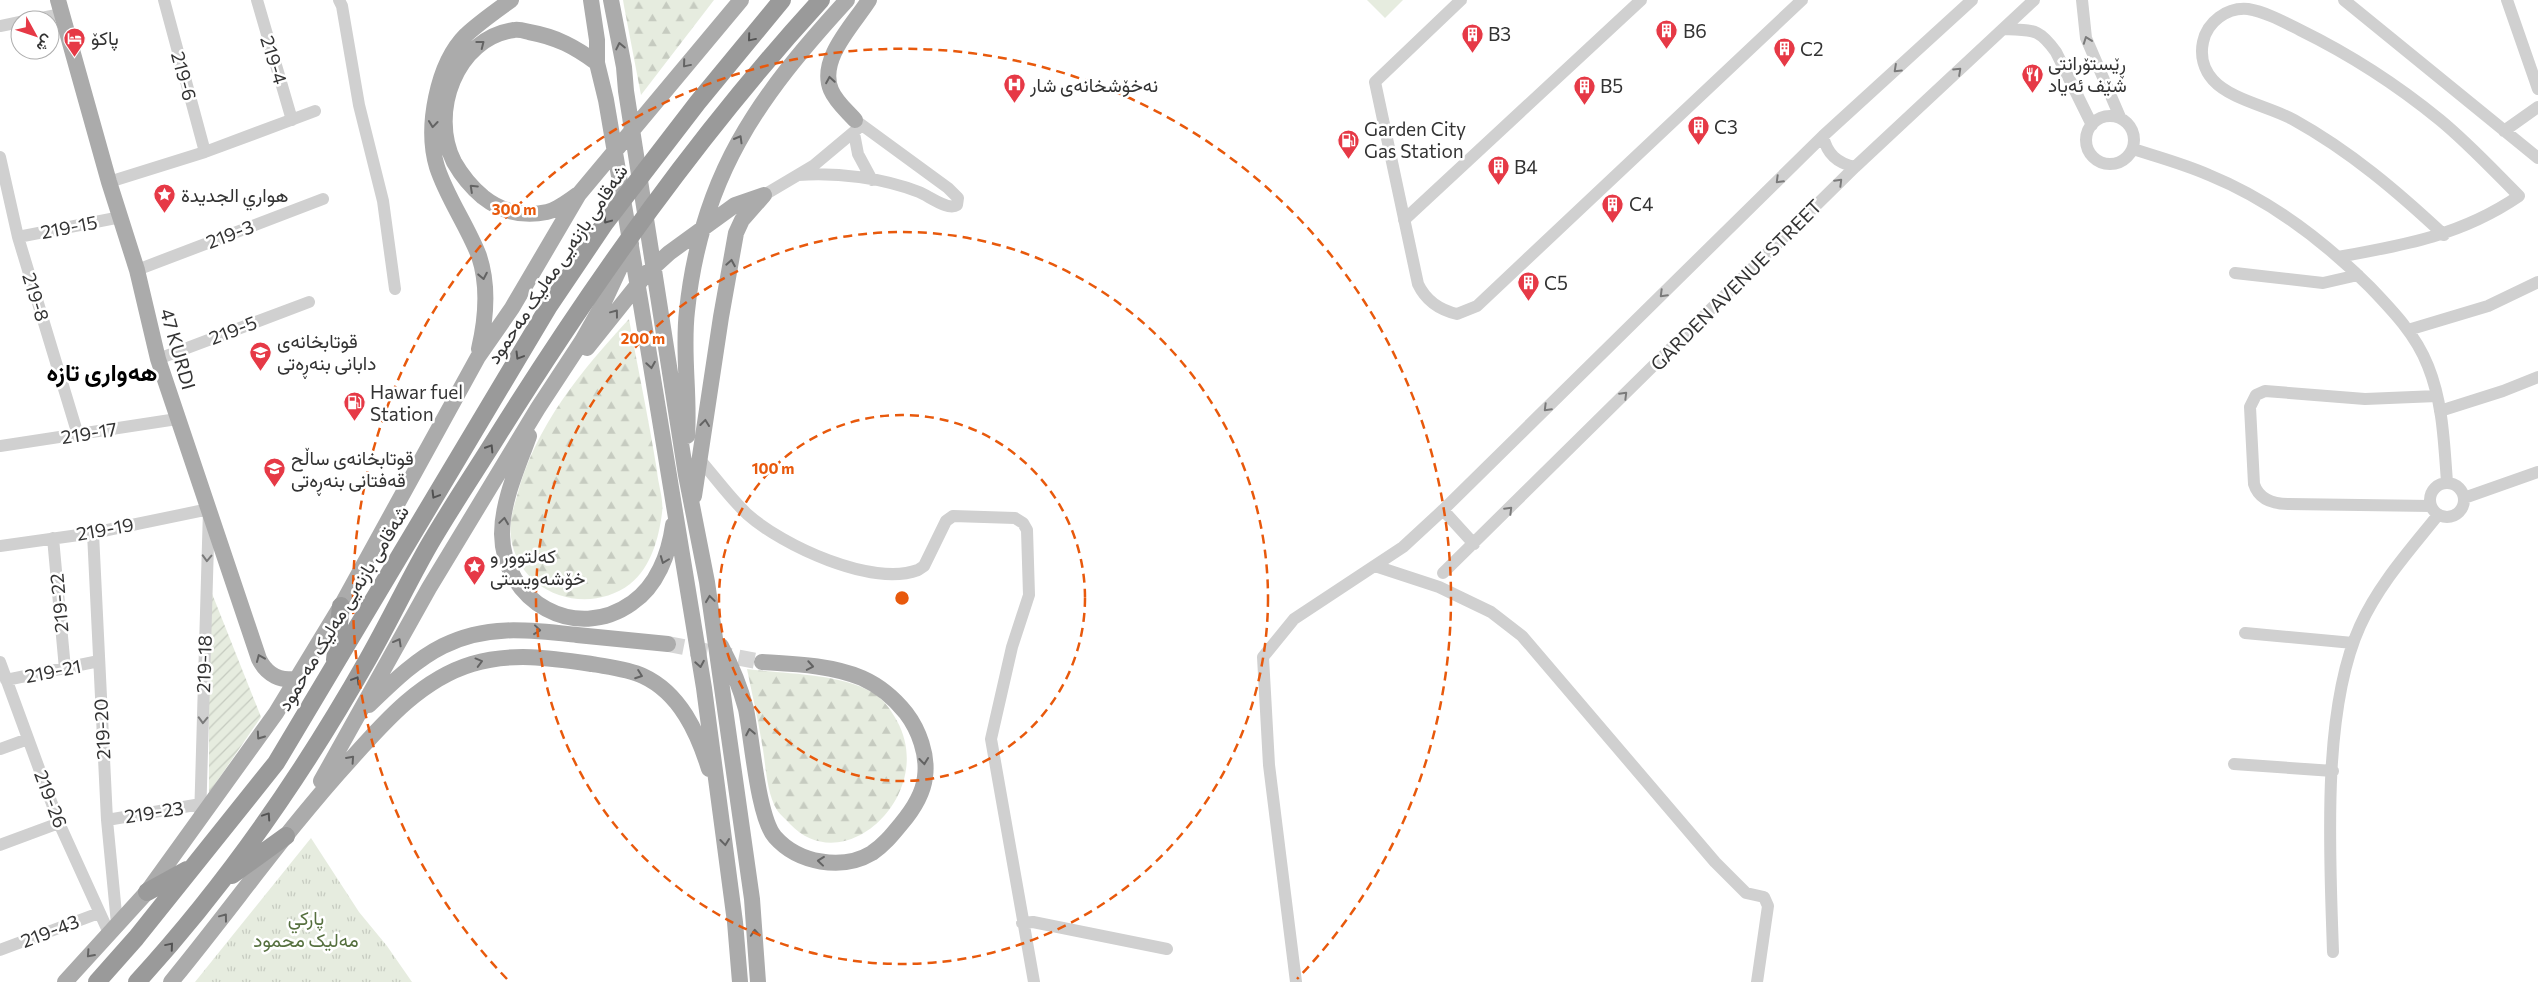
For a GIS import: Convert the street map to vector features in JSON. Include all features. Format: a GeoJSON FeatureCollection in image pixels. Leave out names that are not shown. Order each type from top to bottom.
{"type":"FeatureCollection","features":[{"type":"Feature","properties":{"kind":"highway","name":"شەقامی بازنەیی مەلیک مەحمود"},"geometry":{"type":"LineString","coordinates":[[97,982],[276,764],[335,667],[378,588],[569,276],[605,224],[692,110],[782,0]]}},
{"type":"Feature","properties":{"kind":"highway"},"geometry":{"type":"LineString","coordinates":[[137,982],[222,883],[315,746],[367,660],[428,547],[539,370],[606,271],[774,51],[821,0]]}},
{"type":"Feature","properties":{"kind":"highway"},"geometry":{"type":"LineString","coordinates":[[335,667],[341,606]]}},
{"type":"Feature","properties":{"kind":"highway"},"geometry":{"type":"LineString","coordinates":[[222,883],[286,836]]}},
{"type":"Feature","properties":{"kind":"highway"},"geometry":{"type":"LineString","coordinates":[[146,892],[194,866]]}},
{"type":"Feature","properties":{"kind":"main road"},"geometry":{"type":"LineString","coordinates":[[478,357],[484,326],[486,293],[479,257],[437,166],[432,134],[435,104],[443,70],[465,36],[511,0]]}},
{"type":"Feature","properties":{"kind":"main road"},"geometry":{"type":"LineString","coordinates":[[591,0],[597,40],[598,63],[640,299],[704,688],[733,902],[740,982]]}},
{"type":"Feature","properties":{"kind":"main road"},"geometry":{"type":"LineString","coordinates":[[611,0],[624,67],[626,92],[683,458],[715,634],[752,898],[758,982]]}},
{"type":"Feature","properties":{"kind":"main road"},"geometry":{"type":"LineString","coordinates":[[703,44],[727,0]]}},
{"type":"Feature","properties":{"kind":"main road"},"geometry":{"type":"LineString","coordinates":[[65,982],[146,892],[298,678],[341,606],[478,357],[512,308],[579,194],[740,0]]}},
{"type":"Feature","properties":{"kind":"main road"},"geometry":{"type":"LineString","coordinates":[[683,458],[688,416],[685,340],[690,285],[703,223],[718,183],[741,135],[769,92],[795,58],[847,0]]}},
{"type":"Feature","properties":{"kind":"main road"},"geometry":{"type":"LineString","coordinates":[[857,126],[835,97],[829,83],[828,70],[835,52],[869,0]]}},
{"type":"Feature","properties":{"kind":"main road","name":"47 KURDI"},"geometry":{"type":"LineString","coordinates":[[60,7],[109,182],[137,270],[158,359],[262,665],[278,678],[298,678]]}},
{"type":"Feature","properties":{"kind":"main road"},"geometry":{"type":"LineString","coordinates":[[579,194],[548,212],[516,214],[496,208],[469,185],[454,161],[446,136],[446,106],[456,71],[477,47],[491,37],[516,30],[550,35],[570,44],[598,63]]}},
{"type":"Feature","properties":{"kind":"main road"},"geometry":{"type":"LineString","coordinates":[[561,376],[596,337],[647,273],[669,253],[735,205],[764,195]]}},
{"type":"Feature","properties":{"kind":"main road"},"geometry":{"type":"LineString","coordinates":[[692,506],[720,317],[736,232],[742,220],[764,195]]}},
{"type":"Feature","properties":{"kind":"main road"},"geometry":{"type":"LineString","coordinates":[[286,836],[312,797],[434,579],[538,408],[561,376],[603,304],[637,228]]}},
{"type":"Feature","properties":{"kind":"main road"},"geometry":{"type":"LineString","coordinates":[[538,408],[508,500],[502,535],[507,564],[513,577],[532,600],[561,616],[590,619],[619,611],[632,603],[651,585],[658,575],[669,546],[675,512]]}},
{"type":"Feature","properties":{"kind":"main road"},"geometry":{"type":"LineString","coordinates":[[359,715],[398,678],[423,658],[443,646],[476,634],[511,628],[668,644]]}},
{"type":"Feature","properties":{"kind":"main road"},"geometry":{"type":"LineString","coordinates":[[715,634],[738,680],[754,755],[762,812],[775,837],[798,856],[826,862],[851,860],[870,854],[886,842],[911,812],[925,777],[921,743],[914,724],[899,704],[882,688],[862,678],[837,670],[802,664],[762,662]]}},
{"type":"Feature","properties":{"kind":"main road"},"geometry":{"type":"LineString","coordinates":[[171,982],[286,836],[383,723],[408,700],[452,671],[491,659],[511,656],[551,658],[608,667],[643,676],[657,685],[686,715],[707,764],[721,810]]}},
{"type":"Feature","properties":{"kind":"main road"},"geometry":{"type":"LineString","coordinates":[[733,902],[752,898]]}},
{"type":"Feature","properties":{"kind":"street","name":"219-6"},"geometry":{"type":"LineString","coordinates":[[164,0],[205,152]]}},
{"type":"Feature","properties":{"kind":"street","name":"219-4"},"geometry":{"type":"LineString","coordinates":[[257,0],[292,120]]}},
{"type":"Feature","properties":{"kind":"street"},"geometry":{"type":"LineString","coordinates":[[339,0],[342,6],[359,105],[383,201],[395,289]]}},
{"type":"Feature","properties":{"kind":"street"},"geometry":{"type":"LineString","coordinates":[[1461,0],[1375,82],[1416,276],[1425,296],[1436,305],[1457,314],[1471,310],[1802,0]]}},
{"type":"Feature","properties":{"kind":"street"},"geometry":{"type":"LineString","coordinates":[[1404,220],[1641,0]]}},
{"type":"Feature","properties":{"kind":"street"},"geometry":{"type":"LineString","coordinates":[[1296,982],[1269,765],[1263,657],[1294,619],[1403,547],[1443,510],[1823,136],[1972,0]]}},
{"type":"Feature","properties":{"kind":"street","name":"GARDEN AVENUE STREET"},"geometry":{"type":"LineString","coordinates":[[1443,573],[1855,167],[2034,0]]}},
{"type":"Feature","properties":{"kind":"street"},"geometry":{"type":"LineString","coordinates":[[2082,0],[2086,38],[2120,117],[2131,127],[2134,134],[2133,149],[2123,161],[2115,164],[2098,161],[2092,156],[2086,140],[2092,125],[2104,116],[2120,117]]}},
{"type":"Feature","properties":{"kind":"street"},"geometry":{"type":"LineString","coordinates":[[2344,0],[2538,158]]}},
{"type":"Feature","properties":{"kind":"street"},"geometry":{"type":"LineString","coordinates":[[2511,2],[2538,89]]}},
{"type":"Feature","properties":{"kind":"street"},"geometry":{"type":"LineString","coordinates":[[2338,257],[2444,235],[2490,215],[2519,196],[2441,121],[2389,81],[2357,60],[2259,12],[2247,9],[2231,11],[2212,24],[2204,38],[2202,56],[2208,73],[2218,85],[2234,94],[2295,120],[2342,151],[2383,180],[2444,235]]}},
{"type":"Feature","properties":{"kind":"street"},"geometry":{"type":"LineString","coordinates":[[2004,29],[2038,32],[2048,41],[2056,52],[2092,125]]}},
{"type":"Feature","properties":{"kind":"street"},"geometry":{"type":"LineString","coordinates":[[2504,131],[2538,107]]}},
{"type":"Feature","properties":{"kind":"street"},"geometry":{"type":"LineString","coordinates":[[109,182],[205,152],[315,111]]}},
{"type":"Feature","properties":{"kind":"street"},"geometry":{"type":"LineString","coordinates":[[798,175],[834,174],[872,180],[914,190],[948,207],[954,207],[959,203],[957,196],[948,188],[857,126]]}},
{"type":"Feature","properties":{"kind":"street"},"geometry":{"type":"LineString","coordinates":[[764,195],[827,156],[857,126]]}},
{"type":"Feature","properties":{"kind":"street"},"geometry":{"type":"LineString","coordinates":[[857,126],[858,154],[872,180]]}},
{"type":"Feature","properties":{"kind":"street"},"geometry":{"type":"LineString","coordinates":[[1823,136],[1832,156],[1843,164],[1855,167]]}},
{"type":"Feature","properties":{"kind":"street"},"geometry":{"type":"LineString","coordinates":[[2133,149],[2209,174],[2236,187],[2302,228],[2358,275],[2408,330],[2428,365],[2440,411],[2447,482]]}},
{"type":"Feature","properties":{"kind":"street","name":"219-8"},"geometry":{"type":"LineString","coordinates":[[0,157],[18,237],[78,435]]}},
{"type":"Feature","properties":{"kind":"street","name":"219-3"},"geometry":{"type":"LineString","coordinates":[[137,270],[323,199]]}},
{"type":"Feature","properties":{"kind":"street","name":"219-15"},"geometry":{"type":"LineString","coordinates":[[18,237],[121,217]]}},
{"type":"Feature","properties":{"kind":"street"},"geometry":{"type":"LineString","coordinates":[[2235,274],[2323,284],[2358,275]]}},
{"type":"Feature","properties":{"kind":"street"},"geometry":{"type":"LineString","coordinates":[[2408,330],[2488,306],[2538,282]]}},
{"type":"Feature","properties":{"kind":"street","name":"219-5"},"geometry":{"type":"LineString","coordinates":[[158,359],[309,302]]}},
{"type":"Feature","properties":{"kind":"street"},"geometry":{"type":"LineString","coordinates":[[2440,411],[2503,391],[2538,377]]}},
{"type":"Feature","properties":{"kind":"street"},"geometry":{"type":"LineString","coordinates":[[2333,952],[2331,872],[2333,772],[2339,704],[2353,643],[2379,590],[2435,510],[2433,490],[2447,482],[2458,486],[2464,498],[2464,506],[2456,515],[2445,517],[2435,510],[2270,502],[2260,494],[2254,484],[2250,407],[2256,394],[2265,391],[2355,398],[2437,396]]}},
{"type":"Feature","properties":{"kind":"street","name":"219-17"},"geometry":{"type":"LineString","coordinates":[[0,446],[177,419]]}},
{"type":"Feature","properties":{"kind":"street"},"geometry":{"type":"LineString","coordinates":[[700,460],[748,514],[798,548],[874,574],[918,570],[924,566],[946,521],[953,516],[1015,518],[1023,523],[1027,530],[1029,594],[1012,647],[991,739],[1022,923],[1034,982]]}},
{"type":"Feature","properties":{"kind":"street"},"geometry":{"type":"LineString","coordinates":[[2464,498],[2538,472]]}},
{"type":"Feature","properties":{"kind":"street","name":"219-19"},"geometry":{"type":"LineString","coordinates":[[0,546],[92,533],[208,509]]}},
{"type":"Feature","properties":{"kind":"street","name":"219-18"},"geometry":{"type":"LineString","coordinates":[[201,812],[208,509]]}},
{"type":"Feature","properties":{"kind":"street"},"geometry":{"type":"LineString","coordinates":[[1443,510],[1474,544]]}},
{"type":"Feature","properties":{"kind":"street","name":"219-20"},"geometry":{"type":"LineString","coordinates":[[92,533],[113,929]]}},
{"type":"Feature","properties":{"kind":"street","name":"219-22"},"geometry":{"type":"LineString","coordinates":[[53,538],[65,668]]}},
{"type":"Feature","properties":{"kind":"street"},"geometry":{"type":"LineString","coordinates":[[1375,566],[1439,587],[1491,612],[1522,636],[1714,862],[1746,893],[1764,897],[1768,906],[1757,982]]}},
{"type":"Feature","properties":{"kind":"street"},"geometry":{"type":"LineString","coordinates":[[2245,632],[2353,643]]}},
{"type":"Feature","properties":{"kind":"street","name":"219-21"},"geometry":{"type":"LineString","coordinates":[[6,680],[99,661]]}},
{"type":"Feature","properties":{"kind":"street","name":"219-26"},"geometry":{"type":"LineString","coordinates":[[0,662],[59,823],[99,912],[113,929]]}},
{"type":"Feature","properties":{"kind":"street"},"geometry":{"type":"LineString","coordinates":[[0,749],[28,739]]}},
{"type":"Feature","properties":{"kind":"street"},"geometry":{"type":"LineString","coordinates":[[2234,764],[2333,772]]}},
{"type":"Feature","properties":{"kind":"street","name":"219-23"},"geometry":{"type":"LineString","coordinates":[[107,820],[201,812]]}},
{"type":"Feature","properties":{"kind":"street"},"geometry":{"type":"LineString","coordinates":[[0,845],[59,823]]}},
{"type":"Feature","properties":{"kind":"street","name":"219-43"},"geometry":{"type":"LineString","coordinates":[[0,950],[99,912]]}},
{"type":"Feature","properties":{"kind":"street"},"geometry":{"type":"LineString","coordinates":[[1022,923],[1033,922],[1166,949]]}},
{"type":"Feature","properties":{"kind":"green space"},"geometry":{"type":"Polygon","coordinates":[[[623,0],[714,0],[641,95],[624,6],[623,0]]]}},
{"type":"Feature","properties":{"kind":"green space"},"geometry":{"type":"Polygon","coordinates":[[[1367,0],[1403,0],[1385,18],[1367,0]]]}},
{"type":"Feature","properties":{"kind":"green space"},"geometry":{"type":"Polygon","coordinates":[[[629,319],[662,497],[661,522],[649,561],[630,584],[613,594],[594,599],[575,599],[557,594],[540,586],[526,573],[516,557],[511,537],[512,516],[525,470],[535,446],[548,423],[577,379],[629,319]]]}},
{"type":"Feature","properties":{"kind":"green space"},"geometry":{"type":"Polygon","coordinates":[[[209,586],[261,717],[209,793],[209,586]]]}},
{"type":"Feature","properties":{"kind":"green space"},"geometry":{"type":"Polygon","coordinates":[[[747,669],[811,675],[844,681],[872,692],[883,701],[897,721],[906,748],[905,776],[895,801],[879,821],[859,836],[836,842],[812,839],[790,824],[780,814],[773,803],[768,786],[747,669]]]}},
{"type":"Feature","properties":{"kind":"green space","name":"پارکي مەليک محمود"},"geometry":{"type":"Polygon","coordinates":[[[311,838],[359,912],[387,946],[412,982],[195,982],[311,838]]]}},
{"type":"Feature","properties":{"kind":"tunnel"},"geometry":{"type":"LineString","coordinates":[[668,644],[762,662]]}},
{"type":"Feature","properties":{"kind":"place","name":"B6"},"geometry":{"type":"Point","coordinates":[1667,50]}},
{"type":"Feature","properties":{"kind":"place","name":"B3"},"geometry":{"type":"Point","coordinates":[1472,53]}},
{"type":"Feature","properties":{"kind":"place","name":"پاکۆ"},"geometry":{"type":"Point","coordinates":[75,57]}},
{"type":"Feature","properties":{"kind":"place","name":"C2"},"geometry":{"type":"Point","coordinates":[1784,68]}},
{"type":"Feature","properties":{"kind":"place","name":"ڕێستۆرانتی شێف ئەیاد"},"geometry":{"type":"Point","coordinates":[2032,93]}},
{"type":"Feature","properties":{"kind":"place","name":"نەخۆشخانەی شار"},"geometry":{"type":"Point","coordinates":[1014,104]}},
{"type":"Feature","properties":{"kind":"place","name":"B5"},"geometry":{"type":"Point","coordinates":[1584,105]}},
{"type":"Feature","properties":{"kind":"place","name":"C3"},"geometry":{"type":"Point","coordinates":[1698,146]}},
{"type":"Feature","properties":{"kind":"place","name":"Garden City Gas Station"},"geometry":{"type":"Point","coordinates":[1348,159]}},
{"type":"Feature","properties":{"kind":"place","name":"B4"},"geometry":{"type":"Point","coordinates":[1498,186]}},
{"type":"Feature","properties":{"kind":"place","name":"هواري الجديدة"},"geometry":{"type":"Point","coordinates":[165,214]}},
{"type":"Feature","properties":{"kind":"place","name":"C4"},"geometry":{"type":"Point","coordinates":[1613,223]}},
{"type":"Feature","properties":{"kind":"place","name":"C5"},"geometry":{"type":"Point","coordinates":[1528,302]}},
{"type":"Feature","properties":{"kind":"place","name":"قوتابخانەی دابانی بنەڕەتی"},"geometry":{"type":"Point","coordinates":[261,371]}},
{"type":"Feature","properties":{"kind":"place","name":"Hawar fuel Station"},"geometry":{"type":"Point","coordinates":[354,422]}},
{"type":"Feature","properties":{"kind":"place","name":"قوتابخانەی ساڵح قەفتانی بنەڕەتی"},"geometry":{"type":"Point","coordinates":[275,488]}},
{"type":"Feature","properties":{"kind":"place","name":"کەلتوور و خۆشەویستی"},"geometry":{"type":"Point","coordinates":[474,586]}},
{"type":"Feature","properties":{"kind":"district","name":"هەواری تازە"},"geometry":{"type":"Point","coordinates":[102,373]}}]}
